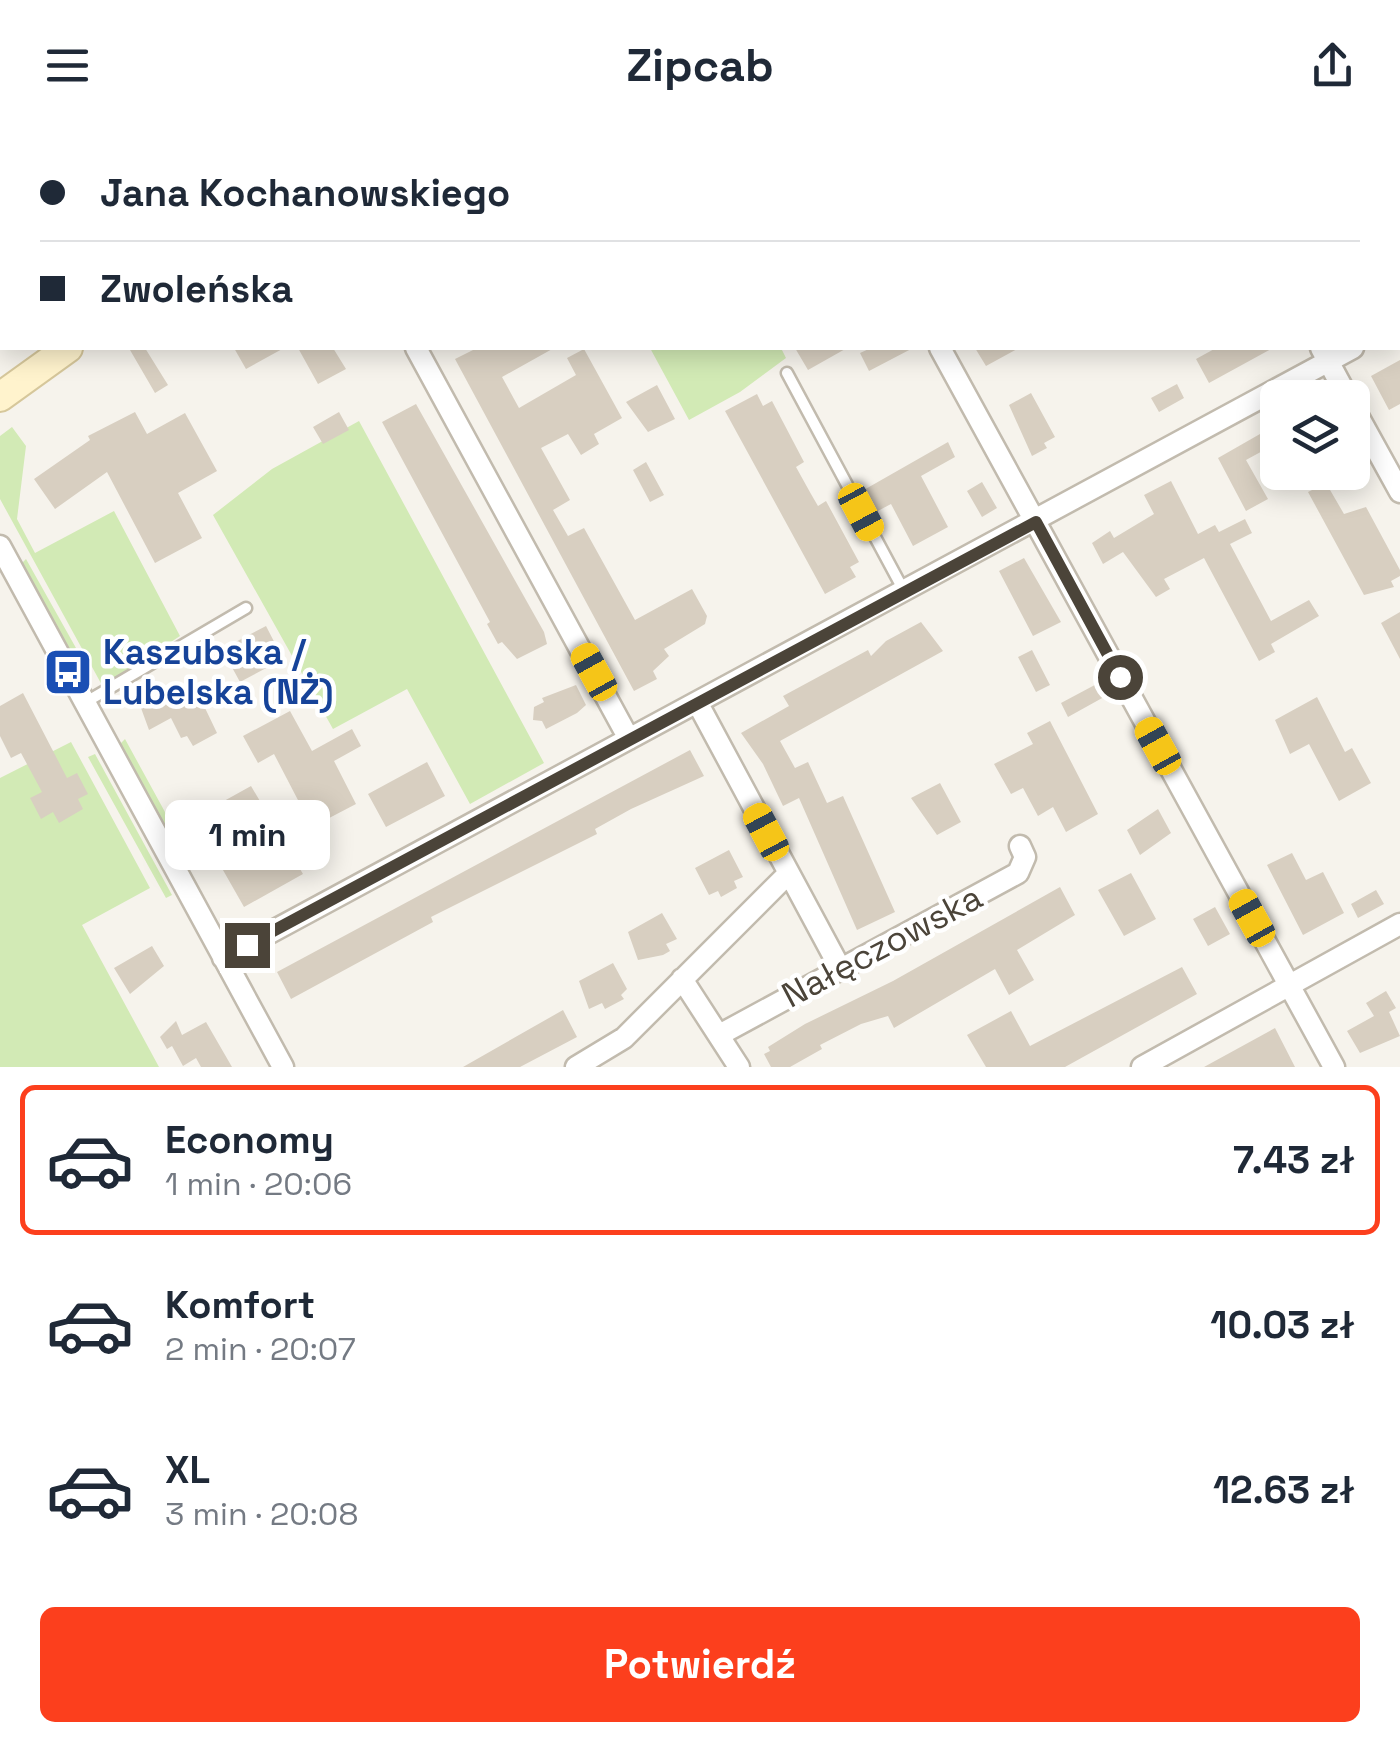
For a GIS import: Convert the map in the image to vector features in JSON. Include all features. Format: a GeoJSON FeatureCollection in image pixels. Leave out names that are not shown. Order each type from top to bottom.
{"type":"FeatureCollection","features":[{"type":"Feature","properties":{"kind":"main road"},"geometry":{"type":"LineString","coordinates":[[0,396],[65,350]]}},
{"type":"Feature","properties":{"kind":"street"},"geometry":{"type":"LineString","coordinates":[[417,350],[630,739]]}},
{"type":"Feature","properties":{"kind":"street"},"geometry":{"type":"LineString","coordinates":[[941,350],[1334,1067]]}},
{"type":"Feature","properties":{"kind":"street"},"geometry":{"type":"LineString","coordinates":[[223,958],[1036,522],[1324,354],[1338,380]]}},
{"type":"Feature","properties":{"kind":"street"},"geometry":{"type":"LineString","coordinates":[[1370,438],[1400,492]]}},
{"type":"Feature","properties":{"kind":"street"},"geometry":{"type":"LineString","coordinates":[[0,546],[282,1067]]}},
{"type":"Feature","properties":{"kind":"street"},"geometry":{"type":"LineString","coordinates":[[697,702],[840,968]]}},
{"type":"Feature","properties":{"kind":"street","name":"Nałęczowska"},"geometry":{"type":"LineString","coordinates":[[720,1034],[1018,872],[1025,857],[1020,846]]}},
{"type":"Feature","properties":{"kind":"street"},"geometry":{"type":"LineString","coordinates":[[576,1067],[624,1038],[788,874]]}},
{"type":"Feature","properties":{"kind":"street"},"geometry":{"type":"LineString","coordinates":[[1142,1067],[1400,924]]}},
{"type":"Feature","properties":{"kind":"street"},"geometry":{"type":"LineString","coordinates":[[682,979],[738,1067]]}},
{"type":"Feature","properties":{"kind":"lane"},"geometry":{"type":"LineString","coordinates":[[787,374],[904,591]]}},
{"type":"Feature","properties":{"kind":"lane"},"geometry":{"type":"LineString","coordinates":[[85,703],[246,608]]}},
{"type":"Feature","properties":{"kind":"green space"},"geometry":{"type":"Polygon","coordinates":[[[651,350],[782,350],[786,358],[740,392],[689,420],[651,350]]]}},
{"type":"Feature","properties":{"kind":"green space"},"geometry":{"type":"Polygon","coordinates":[[[359,421],[544,763],[470,804],[407,689],[333,729],[213,515],[272,469],[359,421]]]}},
{"type":"Feature","properties":{"kind":"green space"},"geometry":{"type":"Polygon","coordinates":[[[12,427],[26,446],[17,519],[35,553],[114,511],[180,636],[103,687],[0,499],[0,436],[12,427]]]}},
{"type":"Feature","properties":{"kind":"green space"},"geometry":{"type":"Polygon","coordinates":[[[26,559],[76,648],[67,653],[20,565],[26,559]]]}},
{"type":"Feature","properties":{"kind":"green space"},"geometry":{"type":"Polygon","coordinates":[[[125,739],[171,823],[160,826],[118,746],[125,739]]]}},
{"type":"Feature","properties":{"kind":"green space"},"geometry":{"type":"Polygon","coordinates":[[[71,742],[150,888],[82,925],[159,1067],[0,1067],[0,778],[71,742]]]}},
{"type":"Feature","properties":{"kind":"green space"},"geometry":{"type":"Polygon","coordinates":[[[95,754],[172,895],[166,898],[88,757],[95,754]]]}},
{"type":"Feature","properties":{"kind":"building"},"geometry":{"type":"Polygon","coordinates":[[[130,350],[146,350],[168,385],[155,393],[130,350]]]}},
{"type":"Feature","properties":{"kind":"building"},"geometry":{"type":"Polygon","coordinates":[[[235,350],[280,350],[246,369],[235,350]]]}},
{"type":"Feature","properties":{"kind":"building"},"geometry":{"type":"Polygon","coordinates":[[[299,350],[334,350],[346,369],[318,384],[299,350]]]}},
{"type":"Feature","properties":{"kind":"building"},"geometry":{"type":"Polygon","coordinates":[[[473,350],[550,350],[502,377],[519,408],[576,375],[567,358],[585,350],[622,418],[594,434],[599,444],[581,455],[568,434],[541,448],[570,500],[553,510],[568,536],[584,528],[635,620],[692,589],[707,616],[705,624],[664,649],[669,656],[653,671],[657,679],[634,691],[455,359],[473,350]]]}},
{"type":"Feature","properties":{"kind":"building"},"geometry":{"type":"Polygon","coordinates":[[[796,350],[843,350],[808,370],[796,350]]]}},
{"type":"Feature","properties":{"kind":"building"},"geometry":{"type":"Polygon","coordinates":[[[867,350],[909,350],[869,371],[860,353],[867,350]]]}},
{"type":"Feature","properties":{"kind":"building"},"geometry":{"type":"Polygon","coordinates":[[[976,350],[1015,350],[986,366],[976,350]]]}},
{"type":"Feature","properties":{"kind":"building"},"geometry":{"type":"Polygon","coordinates":[[[1212,350],[1269,350],[1209,383],[1196,359],[1212,350]]]}},
{"type":"Feature","properties":{"kind":"building"},"geometry":{"type":"Polygon","coordinates":[[[1400,360],[1400,404],[1389,410],[1371,376],[1400,360]]]}},
{"type":"Feature","properties":{"kind":"building"},"geometry":{"type":"Polygon","coordinates":[[[1177,384],[1184,398],[1159,412],[1151,398],[1177,384]]]}},
{"type":"Feature","properties":{"kind":"building"},"geometry":{"type":"Polygon","coordinates":[[[657,385],[675,419],[648,432],[626,402],[657,385]]]}},
{"type":"Feature","properties":{"kind":"building"},"geometry":{"type":"Polygon","coordinates":[[[1031,393],[1055,437],[1044,443],[1047,448],[1032,456],[1009,405],[1031,393]]]}},
{"type":"Feature","properties":{"kind":"building"},"geometry":{"type":"Polygon","coordinates":[[[757,394],[763,406],[772,401],[804,462],[796,467],[818,506],[826,501],[859,562],[850,567],[856,577],[825,594],[725,411],[757,394]]]}},
{"type":"Feature","properties":{"kind":"building"},"geometry":{"type":"Polygon","coordinates":[[[416,404],[544,632],[547,644],[517,659],[502,642],[498,644],[487,624],[490,622],[382,422],[416,404]]]}},
{"type":"Feature","properties":{"kind":"building"},"geometry":{"type":"Polygon","coordinates":[[[135,412],[147,434],[185,413],[217,471],[178,493],[202,538],[155,563],[107,472],[55,509],[34,479],[90,440],[88,436],[135,412]]]}},
{"type":"Feature","properties":{"kind":"building"},"geometry":{"type":"Polygon","coordinates":[[[339,412],[349,430],[323,444],[313,427],[339,412]]]}},
{"type":"Feature","properties":{"kind":"building"},"geometry":{"type":"Polygon","coordinates":[[[1260,434],[1260,452],[1246,460],[1268,499],[1246,511],[1218,458],[1260,434]]]}},
{"type":"Feature","properties":{"kind":"building"},"geometry":{"type":"Polygon","coordinates":[[[948,442],[955,457],[921,476],[948,527],[913,546],[891,504],[874,513],[862,491],[948,442]]]}},
{"type":"Feature","properties":{"kind":"building"},"geometry":{"type":"Polygon","coordinates":[[[646,462],[664,495],[650,502],[633,470],[646,462]]]}},
{"type":"Feature","properties":{"kind":"building"},"geometry":{"type":"Polygon","coordinates":[[[1171,481],[1198,534],[1215,525],[1219,532],[1245,519],[1252,533],[1230,544],[1271,621],[1309,600],[1319,616],[1271,644],[1275,652],[1259,661],[1204,558],[1164,579],[1170,589],[1156,597],[1123,552],[1103,564],[1092,543],[1110,531],[1114,538],[1154,514],[1144,495],[1171,481]]]}},
{"type":"Feature","properties":{"kind":"building"},"geometry":{"type":"Polygon","coordinates":[[[982,482],[997,508],[982,517],[967,491],[982,482]]]}},
{"type":"Feature","properties":{"kind":"building"},"geometry":{"type":"Polygon","coordinates":[[[1330,490],[1344,514],[1366,507],[1400,570],[1400,576],[1391,581],[1394,587],[1364,595],[1308,492],[1330,490]]]}},
{"type":"Feature","properties":{"kind":"building"},"geometry":{"type":"Polygon","coordinates":[[[1024,558],[1061,622],[1033,636],[999,571],[1024,558]]]}},
{"type":"Feature","properties":{"kind":"building"},"geometry":{"type":"Polygon","coordinates":[[[1400,612],[1400,659],[1381,623],[1400,612]]]}},
{"type":"Feature","properties":{"kind":"building"},"geometry":{"type":"Polygon","coordinates":[[[921,622],[943,651],[780,741],[795,768],[808,762],[827,803],[843,796],[895,912],[857,930],[799,798],[783,806],[763,764],[741,733],[789,706],[783,696],[868,650],[871,656],[886,641],[921,622]]]}},
{"type":"Feature","properties":{"kind":"building"},"geometry":{"type":"Polygon","coordinates":[[[266,626],[283,659],[240,682],[222,649],[266,626]]]}},
{"type":"Feature","properties":{"kind":"building"},"geometry":{"type":"Polygon","coordinates":[[[1032,650],[1050,685],[1036,692],[1018,657],[1032,650]]]}},
{"type":"Feature","properties":{"kind":"building"},"geometry":{"type":"Polygon","coordinates":[[[1106,679],[1113,692],[1068,717],[1061,703],[1106,679]]]}},
{"type":"Feature","properties":{"kind":"building"},"geometry":{"type":"Polygon","coordinates":[[[194,685],[217,733],[193,746],[187,736],[181,738],[171,718],[149,730],[141,708],[194,685]]]}},
{"type":"Feature","properties":{"kind":"building"},"geometry":{"type":"Polygon","coordinates":[[[576,685],[586,705],[577,713],[546,729],[542,721],[533,720],[534,707],[544,702],[542,698],[576,685]]]}},
{"type":"Feature","properties":{"kind":"building"},"geometry":{"type":"Polygon","coordinates":[[[23,693],[67,778],[77,773],[88,794],[78,799],[83,809],[59,823],[53,812],[41,819],[30,798],[42,792],[21,753],[11,758],[0,736],[0,706],[23,693]]]}},
{"type":"Feature","properties":{"kind":"building"},"geometry":{"type":"Polygon","coordinates":[[[1317,697],[1345,752],[1352,748],[1371,783],[1339,801],[1309,744],[1290,754],[1275,720],[1317,697]]]}},
{"type":"Feature","properties":{"kind":"building"},"geometry":{"type":"Polygon","coordinates":[[[290,711],[312,751],[352,729],[361,746],[334,761],[356,804],[312,827],[274,754],[258,763],[243,736],[290,711]]]}},
{"type":"Feature","properties":{"kind":"building"},"geometry":{"type":"Polygon","coordinates":[[[1050,721],[1098,814],[1066,832],[1053,807],[1038,816],[1023,788],[1011,794],[994,764],[1033,744],[1027,733],[1050,721]]]}},
{"type":"Feature","properties":{"kind":"building"},"geometry":{"type":"Polygon","coordinates":[[[690,750],[704,776],[631,809],[595,829],[597,834],[431,917],[433,922],[291,999],[277,972],[690,750]]]}},
{"type":"Feature","properties":{"kind":"building"},"geometry":{"type":"Polygon","coordinates":[[[427,762],[445,796],[386,827],[368,794],[427,762]]]}},
{"type":"Feature","properties":{"kind":"building"},"geometry":{"type":"Polygon","coordinates":[[[940,783],[961,822],[937,835],[911,798],[940,783]]]}},
{"type":"Feature","properties":{"kind":"building"},"geometry":{"type":"Polygon","coordinates":[[[251,786],[303,874],[244,907],[215,856],[236,844],[215,806],[251,786]]]}},
{"type":"Feature","properties":{"kind":"building"},"geometry":{"type":"Polygon","coordinates":[[[1158,809],[1171,833],[1140,855],[1127,830],[1158,809]]]}},
{"type":"Feature","properties":{"kind":"building"},"geometry":{"type":"Polygon","coordinates":[[[729,850],[743,877],[734,881],[737,888],[721,897],[718,891],[709,895],[695,868],[729,850]]]}},
{"type":"Feature","properties":{"kind":"building"},"geometry":{"type":"Polygon","coordinates":[[[1292,853],[1306,880],[1323,872],[1344,913],[1303,935],[1267,865],[1292,853]]]}},
{"type":"Feature","properties":{"kind":"building"},"geometry":{"type":"Polygon","coordinates":[[[1131,873],[1156,919],[1124,936],[1098,890],[1131,873]]]}},
{"type":"Feature","properties":{"kind":"building"},"geometry":{"type":"Polygon","coordinates":[[[1060,887],[1075,915],[1017,950],[1034,980],[1009,995],[995,969],[894,1028],[888,1016],[861,1024],[820,1045],[822,1049],[790,1067],[771,1067],[764,1054],[770,1051],[768,1047],[1060,887]]]}},
{"type":"Feature","properties":{"kind":"building"},"geometry":{"type":"Polygon","coordinates":[[[1376,890],[1384,904],[1358,918],[1351,904],[1376,890]]]}},
{"type":"Feature","properties":{"kind":"building"},"geometry":{"type":"Polygon","coordinates":[[[1215,907],[1230,934],[1208,946],[1193,919],[1215,907]]]}},
{"type":"Feature","properties":{"kind":"building"},"geometry":{"type":"Polygon","coordinates":[[[662,913],[677,939],[666,944],[670,951],[663,955],[638,960],[628,932],[662,913]]]}},
{"type":"Feature","properties":{"kind":"building"},"geometry":{"type":"Polygon","coordinates":[[[152,946],[164,966],[130,994],[114,968],[152,946]]]}},
{"type":"Feature","properties":{"kind":"building"},"geometry":{"type":"Polygon","coordinates":[[[613,963],[627,989],[621,995],[624,999],[605,1009],[602,1003],[589,1009],[579,981],[613,963]]]}},
{"type":"Feature","properties":{"kind":"building"},"geometry":{"type":"Polygon","coordinates":[[[1182,967],[1197,994],[1065,1067],[986,1067],[967,1035],[1011,1011],[1030,1046],[1182,967]]]}},
{"type":"Feature","properties":{"kind":"building"},"geometry":{"type":"Polygon","coordinates":[[[1386,991],[1396,1008],[1389,1012],[1400,1036],[1360,1053],[1347,1031],[1374,1016],[1366,1003],[1386,991]]]}},
{"type":"Feature","properties":{"kind":"building"},"geometry":{"type":"Polygon","coordinates":[[[563,1010],[577,1037],[520,1067],[463,1067],[563,1010]]]}},
{"type":"Feature","properties":{"kind":"building"},"geometry":{"type":"Polygon","coordinates":[[[176,1021],[182,1035],[206,1022],[232,1067],[201,1067],[196,1058],[183,1066],[172,1046],[167,1049],[160,1037],[176,1021]]]}},
{"type":"Feature","properties":{"kind":"building"},"geometry":{"type":"Polygon","coordinates":[[[1275,1028],[1295,1067],[1204,1067],[1275,1028]]]}},
{"type":"Feature","properties":{"kind":"place","name":"Kaszubska / Lubelska (NŻ)"},"geometry":{"type":"Point","coordinates":[68,672]}},
{"type":"Feature","properties":{"kind":"route"},"geometry":{"type":"LineString","coordinates":[[247,945],[1036,522],[1120,677]]}}]}
